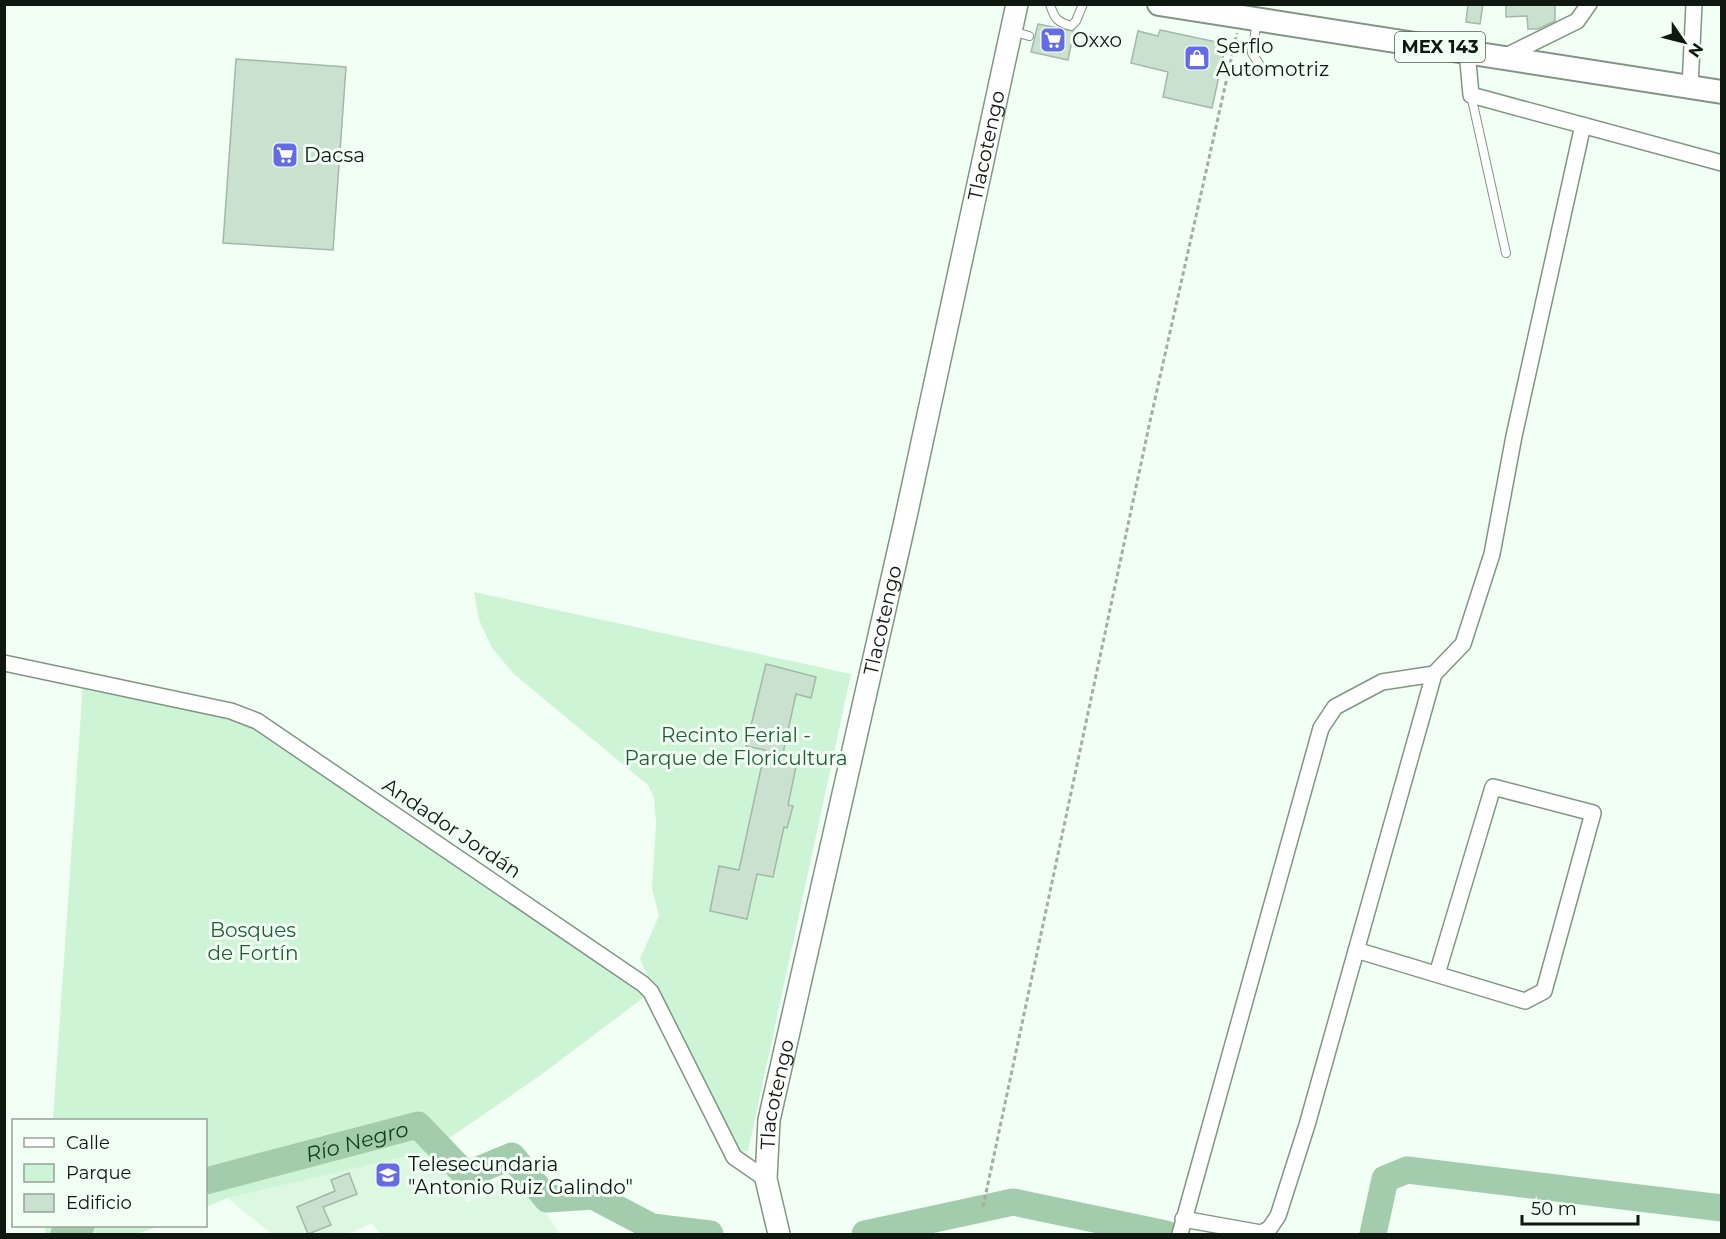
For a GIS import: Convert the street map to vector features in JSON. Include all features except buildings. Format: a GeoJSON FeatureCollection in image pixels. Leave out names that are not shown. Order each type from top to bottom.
{"type":"FeatureCollection","features":[{"type":"Feature","properties":{"kind":"main road","name":"MEX 143"},"geometry":{"type":"LineString","coordinates":[[1159,4],[1249,14],[1722,92]]}},
{"type":"Feature","properties":{"kind":"street","name":"Tlacotengo"},"geometry":{"type":"LineString","coordinates":[[778,1228],[766,1179],[768,1120],[905,521],[1020,33],[1017,4]]}},
{"type":"Feature","properties":{"kind":"street"},"geometry":{"type":"LineString","coordinates":[[1504,57],[1577,21],[1589,4]]}},
{"type":"Feature","properties":{"kind":"street"},"geometry":{"type":"LineString","coordinates":[[1690,87],[1694,4]]}},
{"type":"Feature","properties":{"kind":"street"},"geometry":{"type":"LineString","coordinates":[[1467,51],[1471,95],[1722,163]]}},
{"type":"Feature","properties":{"kind":"street"},"geometry":{"type":"LineString","coordinates":[[1434,674],[1382,682],[1335,707],[1321,728],[1182,1226],[1261,1233],[1269,1229],[1278,1216],[1434,674],[1463,644],[1492,554],[1514,436],[1583,125]]}},
{"type":"Feature","properties":{"kind":"street","name":"Andador Jordán"},"geometry":{"type":"LineString","coordinates":[[4,663],[231,711],[257,721],[643,984],[651,992],[734,1157],[766,1179]]}},
{"type":"Feature","properties":{"kind":"street"},"geometry":{"type":"LineString","coordinates":[[1356,950],[1525,1001],[1544,991],[1593,813],[1492,787],[1437,974]]}},
{"type":"Feature","properties":{"kind":"lane"},"geometry":{"type":"LineString","coordinates":[[1050,4],[1053,16],[1060,23],[1071,26],[1077,21],[1083,4]]}},
{"type":"Feature","properties":{"kind":"lane"},"geometry":{"type":"LineString","coordinates":[[1249,14],[1252,53],[1261,67]]}},
{"type":"Feature","properties":{"kind":"lane"},"geometry":{"type":"LineString","coordinates":[[1471,95],[1506,253]]}},
{"type":"Feature","properties":{"kind":"path"},"geometry":{"type":"LineString","coordinates":[[983,1207],[1151,415],[1249,14]]}},
{"type":"Feature","properties":{"kind":"shaded area","name":"Telesecundaria \"Antonio Ruiz Galindo\""},"geometry":{"type":"Polygon","coordinates":[[[430,1151],[468,1203],[515,1167],[560,1234],[380,1234],[372,1223],[348,1234],[272,1234],[227,1198],[430,1151]]]}},
{"type":"Feature","properties":{"kind":"green space","name":"Recinto Ferial - Parque de Floricultura"},"geometry":{"type":"Polygon","coordinates":[[[474,592],[851,674],[748,1151],[739,1152],[657,985],[649,979],[640,959],[659,916],[652,888],[656,823],[654,797],[648,785],[515,675],[492,648],[479,620],[474,592]]]}},
{"type":"Feature","properties":{"kind":"green space","name":"Bosques de Fortín"},"geometry":{"type":"Polygon","coordinates":[[[83,683],[257,721],[651,992],[538,1077],[430,1151],[227,1198],[207,1207],[207,1119],[53,1119],[83,683]]]}},
{"type":"Feature","properties":{"kind":"green space"},"geometry":{"type":"Polygon","coordinates":[[[46,1227],[156,1227],[137,1234],[45,1234],[46,1227]]]}},
{"type":"Feature","properties":{"kind":"waterway","name":"Río Negro"},"geometry":{"type":"LineString","coordinates":[[207,1181],[418,1125],[466,1175],[512,1156],[547,1199],[593,1196],[652,1227],[710,1234]]}},
{"type":"Feature","properties":{"kind":"waterway","name":"Río Negro"},"geometry":{"type":"LineString","coordinates":[[1373,1234],[1385,1179],[1407,1170],[1722,1208]]}},
{"type":"Feature","properties":{"kind":"waterway","name":"Río Negro"},"geometry":{"type":"LineString","coordinates":[[865,1234],[1013,1202],[1166,1234]]}},
{"type":"Feature","properties":{"kind":"waterway","name":"Río Negro"},"geometry":{"type":"LineString","coordinates":[[64,1234],[79,1227]]}},
{"type":"Feature","properties":{"kind":"place","name":"Oxxo"},"geometry":{"type":"Point","coordinates":[1053,40]}},
{"type":"Feature","properties":{"kind":"place","name":"Serflo Automotriz"},"geometry":{"type":"Point","coordinates":[1197,58]}},
{"type":"Feature","properties":{"kind":"place","name":"Dacsa"},"geometry":{"type":"Point","coordinates":[285,155]}},
{"type":"Feature","properties":{"kind":"place","name":"Telesecundaria \"Antonio Ruiz Galindo\""},"geometry":{"type":"Point","coordinates":[388,1175]}}]}
